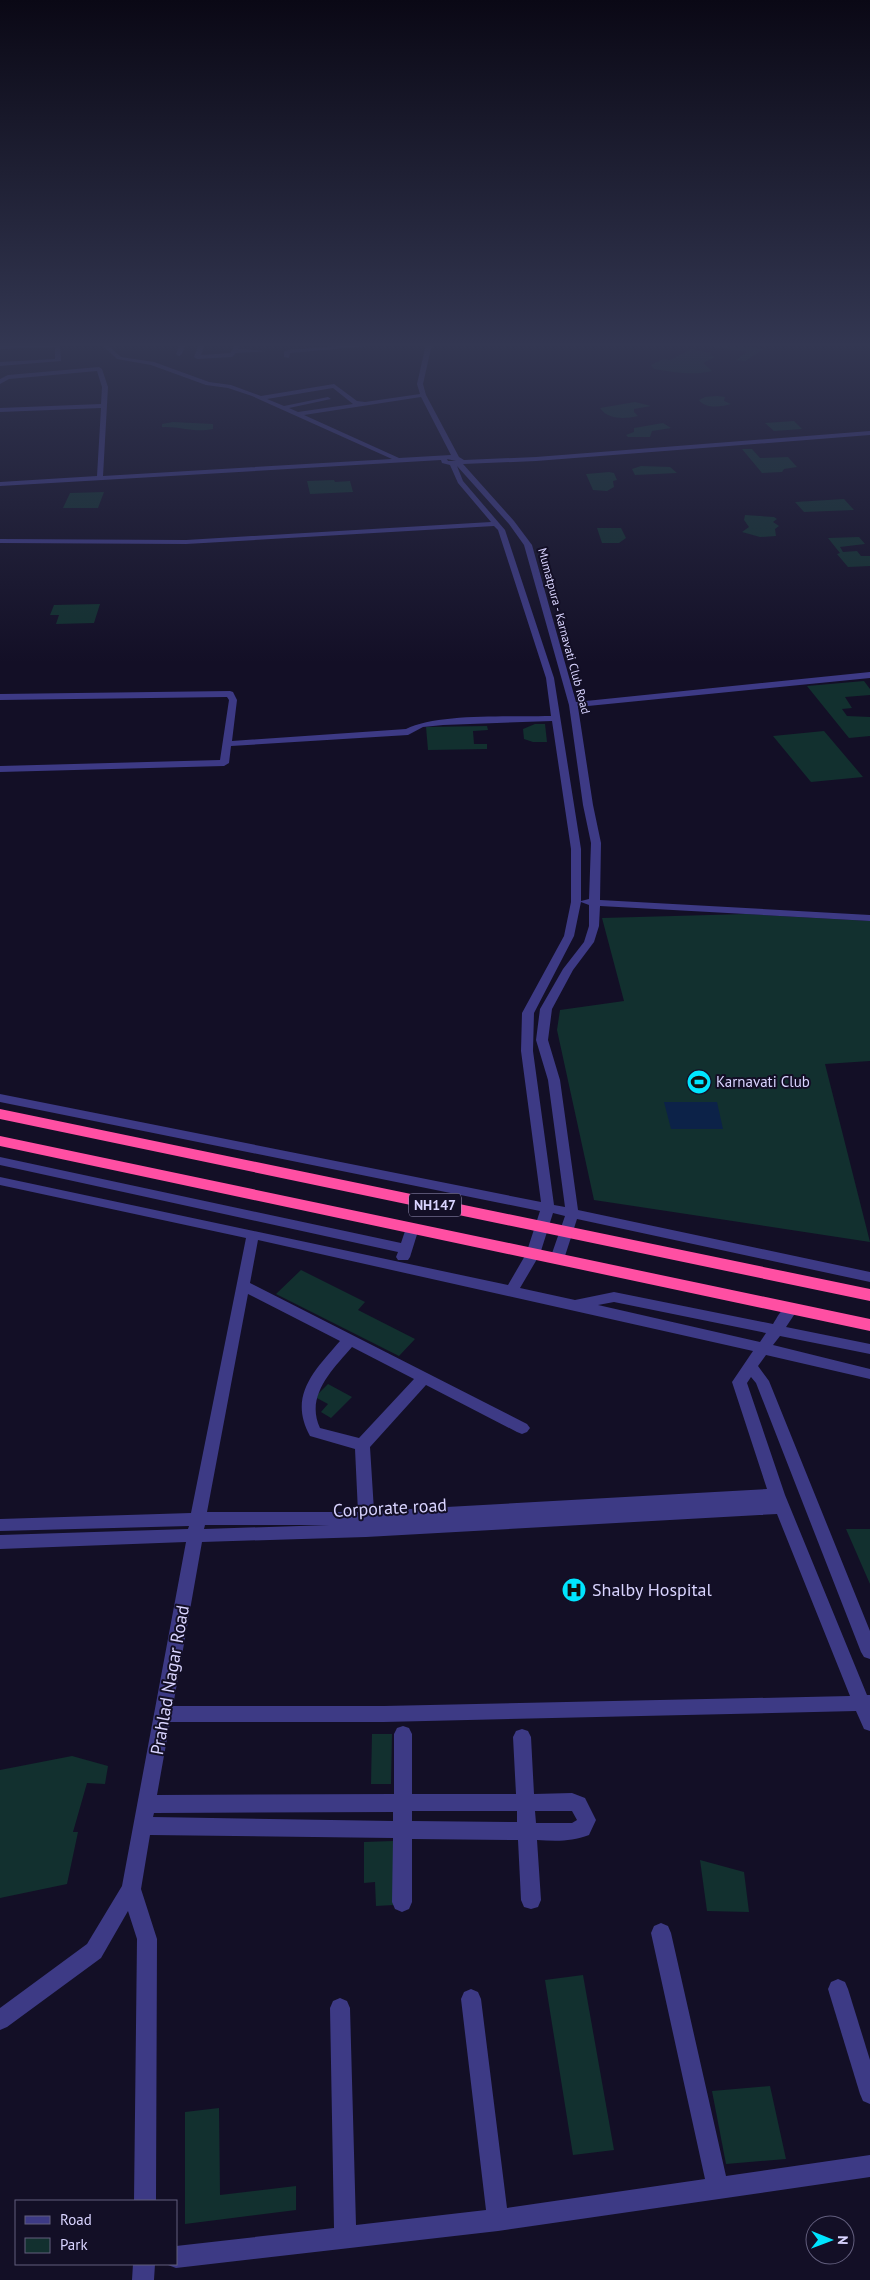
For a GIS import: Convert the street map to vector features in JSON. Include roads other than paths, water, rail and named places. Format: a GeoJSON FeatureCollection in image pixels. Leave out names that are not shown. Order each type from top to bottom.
{"type":"FeatureCollection","features":[{"type":"Feature","properties":{"kind":"highway","name":"NH147"},"geometry":{"type":"LineString","coordinates":[[0,1114],[870,1295]]}},
{"type":"Feature","properties":{"kind":"highway","name":"NH147"},"geometry":{"type":"LineString","coordinates":[[0,1141],[870,1326]]}},
{"type":"Feature","properties":{"kind":"street"},"geometry":{"type":"LineString","coordinates":[[100,477],[101,450]]}},
{"type":"Feature","properties":{"kind":"street"},"geometry":{"type":"LineString","coordinates":[[376,450],[404,460]]}},
{"type":"Feature","properties":{"kind":"street"},"geometry":{"type":"LineString","coordinates":[[448,450],[452,460]]}},
{"type":"Feature","properties":{"kind":"street"},"geometry":{"type":"LineString","coordinates":[[0,486],[100,477],[404,460],[497,460],[630,450]]}},
{"type":"Feature","properties":{"kind":"street"},"geometry":{"type":"LineString","coordinates":[[0,486],[452,460]]}},
{"type":"Feature","properties":{"kind":"street","name":"Mumatpura - Karnavati Club Road"},"geometry":{"type":"LineString","coordinates":[[452,460],[460,482],[501,530],[522,589],[550,678],[576,849],[576,902],[569,936],[528,1013],[526,1051],[548,1208],[544,1227],[533,1254],[511,1291]]}},
{"type":"Feature","properties":{"kind":"street","name":"Mumatpura - Karnavati Club Road"},"geometry":{"type":"LineString","coordinates":[[452,460],[463,466],[486,495],[513,522],[528,545],[573,705],[588,805],[596,844],[594,926],[589,942],[568,969],[546,1009],[543,1026],[542,1040],[554,1080],[570,1176],[572,1214],[557,1259]]}},
{"type":"Feature","properties":{"kind":"street"},"geometry":{"type":"LineString","coordinates":[[0,541],[186,542],[282,538],[497,524]]}},
{"type":"Feature","properties":{"kind":"street"},"geometry":{"type":"LineString","coordinates":[[573,705],[870,675]]}},
{"type":"Feature","properties":{"kind":"street"},"geometry":{"type":"LineString","coordinates":[[0,697],[230,694],[233,700],[224,763],[0,769]]}},
{"type":"Feature","properties":{"kind":"street"},"geometry":{"type":"LineString","coordinates":[[227,744],[408,732],[421,725],[443,722],[556,718]]}},
{"type":"Feature","properties":{"kind":"street"},"geometry":{"type":"LineString","coordinates":[[576,902],[870,918]]}},
{"type":"Feature","properties":{"kind":"street"},"geometry":{"type":"LineString","coordinates":[[0,1098],[548,1208],[870,1277]]}},
{"type":"Feature","properties":{"kind":"street"},"geometry":{"type":"LineString","coordinates":[[0,1161],[405,1249]]}},
{"type":"Feature","properties":{"kind":"street"},"geometry":{"type":"LineString","coordinates":[[0,1181],[511,1291],[870,1374]]}},
{"type":"Feature","properties":{"kind":"street"},"geometry":{"type":"LineString","coordinates":[[400,1267],[412,1228]]}},
{"type":"Feature","properties":{"kind":"street","name":"Prahlad Nagar Road"},"geometry":{"type":"LineString","coordinates":[[0,2020],[94,1951],[131,1889],[253,1234]]}},
{"type":"Feature","properties":{"kind":"street"},"geometry":{"type":"LineString","coordinates":[[242,1285],[522,1428]]}},
{"type":"Feature","properties":{"kind":"street"},"geometry":{"type":"LineString","coordinates":[[573,1305],[614,1297],[870,1349]]}},
{"type":"Feature","properties":{"kind":"street"},"geometry":{"type":"LineString","coordinates":[[791,1309],[739,1382],[780,1501],[866,1703],[870,1723]]}},
{"type":"Feature","properties":{"kind":"street"},"geometry":{"type":"LineString","coordinates":[[350,1340],[319,1376],[308,1400],[307,1421],[315,1432],[362,1445]]}},
{"type":"Feature","properties":{"kind":"street"},"geometry":{"type":"LineString","coordinates":[[751,1367],[762,1382],[870,1652]]}},
{"type":"Feature","properties":{"kind":"street"},"geometry":{"type":"LineString","coordinates":[[366,1518],[362,1445],[424,1378]]}},
{"type":"Feature","properties":{"kind":"street","name":"Corporate road"},"geometry":{"type":"LineString","coordinates":[[0,1525],[366,1530],[780,1501]]}},
{"type":"Feature","properties":{"kind":"street","name":"Corporate road"},"geometry":{"type":"LineString","coordinates":[[0,1542],[197,1527],[366,1518],[780,1501]]}},
{"type":"Feature","properties":{"kind":"street"},"geometry":{"type":"LineString","coordinates":[[164,1714],[384,1714],[866,1703]]}},
{"type":"Feature","properties":{"kind":"street"},"geometry":{"type":"LineString","coordinates":[[402,1902],[403,1734]]}},
{"type":"Feature","properties":{"kind":"street"},"geometry":{"type":"LineString","coordinates":[[522,1737],[531,1900]]}},
{"type":"Feature","properties":{"kind":"street"},"geometry":{"type":"LineString","coordinates":[[144,1826],[572,1832],[582,1829],[587,1820],[579,1804],[572,1802],[147,1804]]}},
{"type":"Feature","properties":{"kind":"street"},"geometry":{"type":"LineString","coordinates":[[228,1827],[231,1804]]}},
{"type":"Feature","properties":{"kind":"street"},"geometry":{"type":"LineString","coordinates":[[131,1889],[147,1939],[145,2200]]}},
{"type":"Feature","properties":{"kind":"street"},"geometry":{"type":"LineString","coordinates":[[661,1933],[718,2188]]}},
{"type":"Feature","properties":{"kind":"street"},"geometry":{"type":"LineString","coordinates":[[838,1989],[870,2094]]}},
{"type":"Feature","properties":{"kind":"street"},"geometry":{"type":"LineString","coordinates":[[471,1999],[498,2220]]}},
{"type":"Feature","properties":{"kind":"street"},"geometry":{"type":"LineString","coordinates":[[340,2008],[345,2237]]}},
{"type":"Feature","properties":{"kind":"street"},"geometry":{"type":"LineString","coordinates":[[178,2257],[498,2220],[870,2166]]}},
{"type":"Feature","properties":{"kind":"street"},"geometry":{"type":"LineString","coordinates":[[143,2280],[144,2265]]}},
{"type":"Feature","properties":{"kind":"water"},"geometry":{"type":"Polygon","coordinates":[[[664,1102],[717,1102],[723,1129],[671,1129],[664,1102]]]}},
{"type":"Feature","properties":{"kind":"place","name":"Karnavati Club"},"geometry":{"type":"Point","coordinates":[699,1082]}},
{"type":"Feature","properties":{"kind":"place","name":"Shalby Hospital"},"geometry":{"type":"Point","coordinates":[574,1590]}}]}
